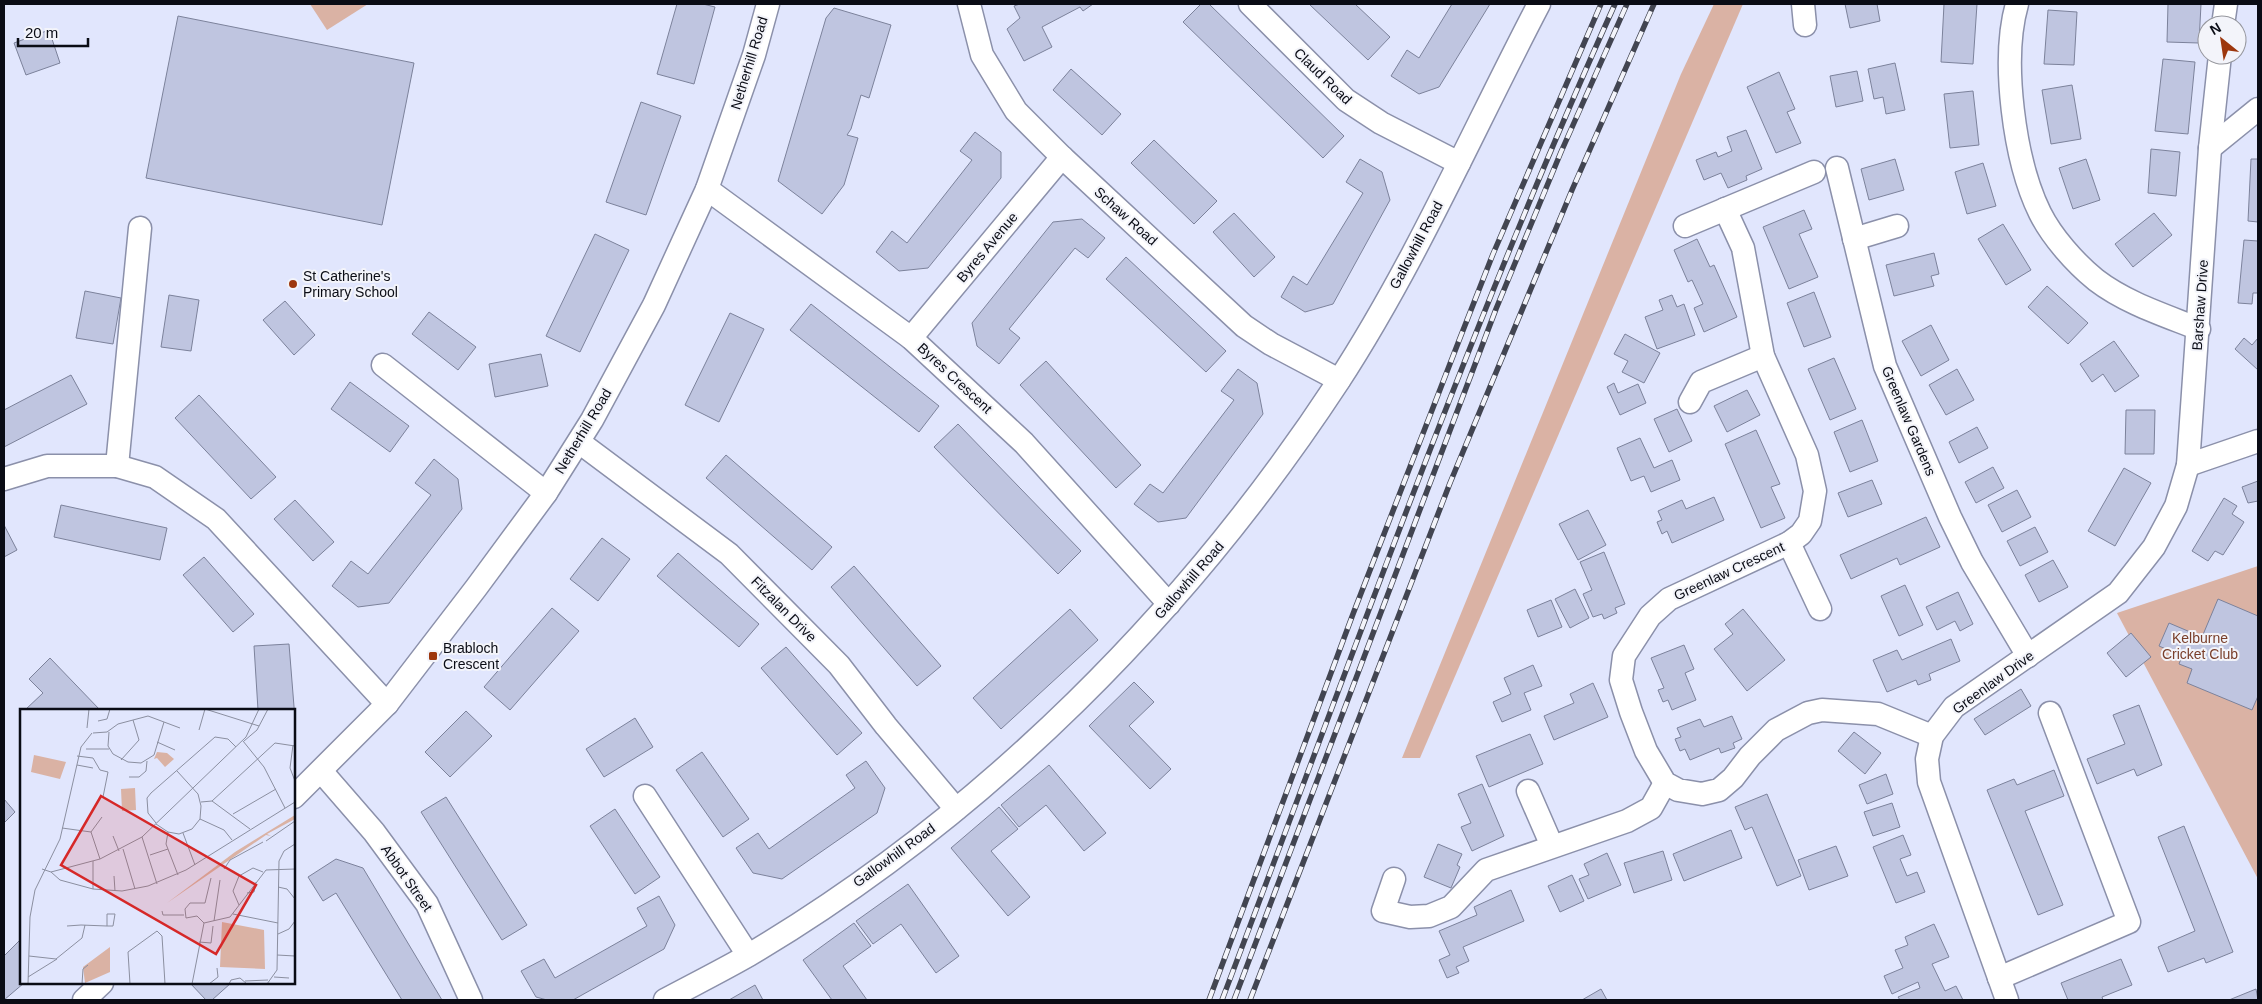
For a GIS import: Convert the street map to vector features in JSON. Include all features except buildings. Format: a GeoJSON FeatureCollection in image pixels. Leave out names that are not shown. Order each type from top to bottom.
{"type":"FeatureCollection","features":[{"type":"Feature","properties":{"kind":"street","name":"Netherhill Road"},"geometry":{"type":"LineString","coordinates":[[295,795],[387,704],[546,493],[579,442],[654,305],[708,189],[754,55],[768,4]]}},
{"type":"Feature","properties":{"kind":"street","name":"Schaw Road"},"geometry":{"type":"LineString","coordinates":[[969,4],[982,55],[1016,111],[1062,157],[1244,326],[1271,344],[1339,380]]}},
{"type":"Feature","properties":{"kind":"street","name":"Claud Road"},"geometry":{"type":"LineString","coordinates":[[1250,4],[1346,100],[1380,124],[1459,163]]}},
{"type":"Feature","properties":{"kind":"street","name":"Gallowhill Road"},"geometry":{"type":"LineString","coordinates":[[665,1000],[748,955],[824,906],[956,809],[1084,694],[1169,604],[1234,527],[1339,380],[1397,282],[1539,4]]}},
{"type":"Feature","properties":{"kind":"street"},"geometry":{"type":"LineString","coordinates":[[2017,4],[2010,60],[2012,108],[2027,179],[2040,214],[2062,245],[2096,280],[2141,306],[2199,329]]}},
{"type":"Feature","properties":{"kind":"street","name":"Barshaw Drive"},"geometry":{"type":"LineString","coordinates":[[2154,547],[2176,506],[2188,464],[2199,329],[2210,148],[2219,65]]}},
{"type":"Feature","properties":{"kind":"street"},"geometry":{"type":"LineString","coordinates":[[2210,148],[2258,109]]}},
{"type":"Feature","properties":{"kind":"street","name":"Byres Avenue"},"geometry":{"type":"LineString","coordinates":[[911,338],[1062,157]]}},
{"type":"Feature","properties":{"kind":"street","name":"Greenlaw Gardens"},"geometry":{"type":"LineString","coordinates":[[1837,168],[1888,374],[1950,517],[1972,562],[2028,656]]}},
{"type":"Feature","properties":{"kind":"street"},"geometry":{"type":"LineString","coordinates":[[1685,226],[1814,172]]}},
{"type":"Feature","properties":{"kind":"street","name":"Byres Crescent"},"geometry":{"type":"LineString","coordinates":[[708,189],[911,338],[1024,443],[1169,604]]}},
{"type":"Feature","properties":{"kind":"street","name":"Greenlaw Crescent"},"geometry":{"type":"LineString","coordinates":[[1665,783],[1646,751],[1631,712],[1621,680],[1624,656],[1650,616],[1669,599],[1789,544],[1801,534],[1810,520],[1815,491],[1807,455],[1763,356],[1743,248],[1726,209]]}},
{"type":"Feature","properties":{"kind":"street"},"geometry":{"type":"LineString","coordinates":[[1854,239],[1897,226]]}},
{"type":"Feature","properties":{"kind":"street"},"geometry":{"type":"LineString","coordinates":[[117,466],[140,228]]}},
{"type":"Feature","properties":{"kind":"street"},"geometry":{"type":"LineString","coordinates":[[1690,402],[1701,382],[1763,356]]}},
{"type":"Feature","properties":{"kind":"street"},"geometry":{"type":"LineString","coordinates":[[384,365],[546,493]]}},
{"type":"Feature","properties":{"kind":"street"},"geometry":{"type":"LineString","coordinates":[[2188,464],[2258,441]]}},
{"type":"Feature","properties":{"kind":"street","name":"Fitzalan Drive"},"geometry":{"type":"LineString","coordinates":[[579,442],[729,554],[839,665],[886,726],[956,809]]}},
{"type":"Feature","properties":{"kind":"street"},"geometry":{"type":"LineString","coordinates":[[4,480],[47,466],[117,466],[155,477],[216,519],[387,704]]}},
{"type":"Feature","properties":{"kind":"street"},"geometry":{"type":"LineString","coordinates":[[1789,544],[1820,609]]}},
{"type":"Feature","properties":{"kind":"street","name":"Greenlaw Drive"},"geometry":{"type":"LineString","coordinates":[[2007,1000],[1929,782],[1927,759],[1932,736],[1954,707],[2118,593],[2154,547]]}},
{"type":"Feature","properties":{"kind":"street"},"geometry":{"type":"LineString","coordinates":[[1394,880],[1383,911],[1410,917],[1429,916],[1450,908],[1486,870],[1627,821],[1651,808],[1665,783],[1678,790],[1702,794],[1719,790],[1733,778],[1750,756],[1776,730],[1808,712],[1822,710],[1878,714],[1932,736]]}},
{"type":"Feature","properties":{"kind":"street"},"geometry":{"type":"LineString","coordinates":[[1999,978],[2129,922],[2050,713]]}},
{"type":"Feature","properties":{"kind":"street","name":"Abbot Street"},"geometry":{"type":"LineString","coordinates":[[320,771],[374,832],[427,904],[471,1000]]}},
{"type":"Feature","properties":{"kind":"street"},"geometry":{"type":"LineString","coordinates":[[1528,791],[1552,846]]}},
{"type":"Feature","properties":{"kind":"street"},"geometry":{"type":"LineString","coordinates":[[644,796],[748,955]]}},
{"type":"Feature","properties":{"kind":"street"},"geometry":{"type":"LineString","coordinates":[[84,1000],[101,984]]}},
{"type":"Feature","properties":{"kind":"green space"},"geometry":{"type":"Polygon","coordinates":[[[310,4],[368,4],[327,30],[310,4]]]}},
{"type":"Feature","properties":{"kind":"green space"},"geometry":{"type":"Polygon","coordinates":[[[1714,4],[1743,4],[1420,758],[1402,758],[1681,74],[1714,4]]]}},
{"type":"Feature","properties":{"kind":"green space","name":"Kelburne Cricket Club"},"geometry":{"type":"Polygon","coordinates":[[[2258,566],[2258,879],[2117,613],[2258,566]]]}},
{"type":"Feature","properties":{"kind":"railway"},"geometry":{"type":"LineString","coordinates":[[1209,1000],[1353,614],[1493,254],[1601,4]]}},
{"type":"Feature","properties":{"kind":"railway"},"geometry":{"type":"LineString","coordinates":[[1222,1000],[1363,624],[1460,374],[1509,250],[1615,4]]}},
{"type":"Feature","properties":{"kind":"railway"},"geometry":{"type":"LineString","coordinates":[[1234,1000],[1496,309],[1561,152],[1627,4]]}},
{"type":"Feature","properties":{"kind":"railway"},"geometry":{"type":"LineString","coordinates":[[1250,1000],[1450,483],[1572,190],[1654,4]]}},
{"type":"Feature","properties":{"kind":"place","name":"St Catherine's Primary School"},"geometry":{"type":"Point","coordinates":[293,284]}},
{"type":"Feature","properties":{"kind":"place","name":"Brabloch Crescent"},"geometry":{"type":"Point","coordinates":[433,656]}}]}
